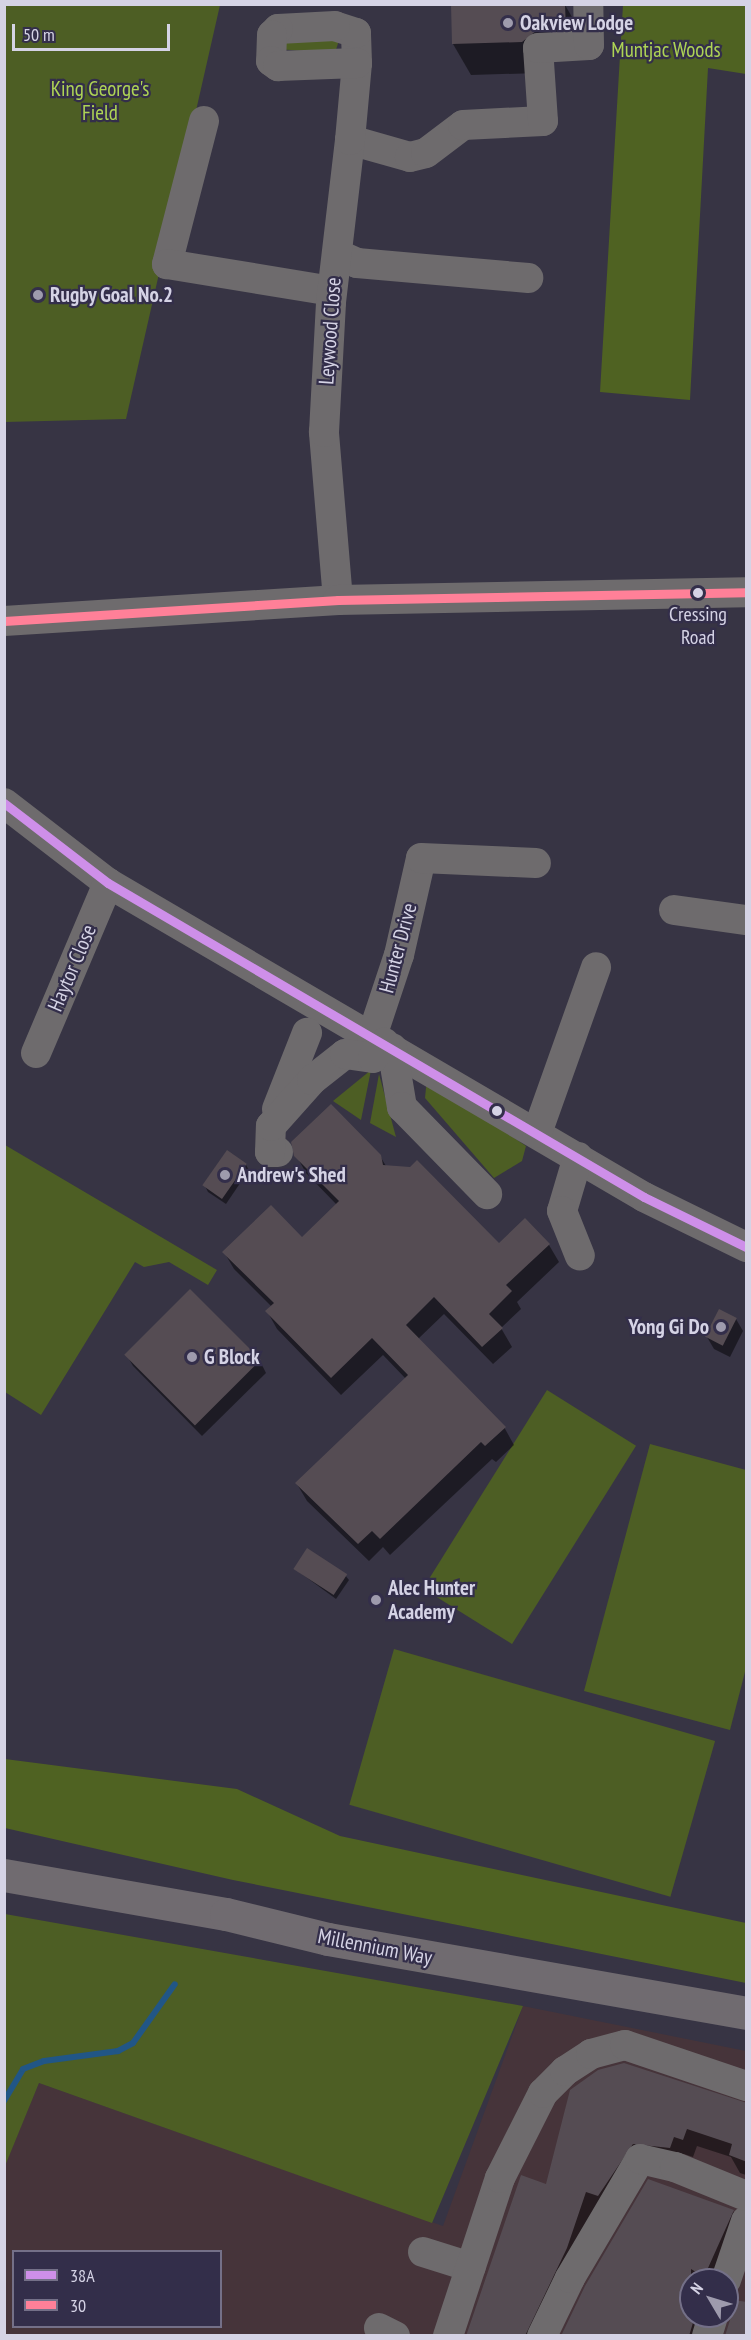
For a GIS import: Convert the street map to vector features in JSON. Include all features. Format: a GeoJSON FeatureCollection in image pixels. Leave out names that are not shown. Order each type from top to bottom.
{"type":"FeatureCollection","features":[{"type":"Feature","properties":{"kind":"main road","name":"Millennium Way"},"geometry":{"type":"LineString","coordinates":[[4,1875],[226,1914],[328,1939],[747,2013]]}},
{"type":"Feature","properties":{"kind":"street"},"geometry":{"type":"LineString","coordinates":[[350,140],[410,157],[426,153],[463,125],[543,121],[538,48],[589,45],[588,6]]}},
{"type":"Feature","properties":{"kind":"street","name":"Leywood Close"},"geometry":{"type":"LineString","coordinates":[[338,600],[324,432],[332,291],[357,63]]}},
{"type":"Feature","properties":{"kind":"street"},"geometry":{"type":"LineString","coordinates":[[204,121],[167,264],[332,291]]}},
{"type":"Feature","properties":{"kind":"street"},"geometry":{"type":"LineString","coordinates":[[337,254],[357,263],[478,270],[528,278]]}},
{"type":"Feature","properties":{"kind":"street"},"geometry":{"type":"LineString","coordinates":[[4,621],[338,600],[747,592]]}},
{"type":"Feature","properties":{"kind":"street"},"geometry":{"type":"LineString","coordinates":[[4,803],[108,883],[644,1197],[747,1247]]}},
{"type":"Feature","properties":{"kind":"street","name":"Hunter Drive"},"geometry":{"type":"LineString","coordinates":[[382,1042],[420,858],[536,863]]}},
{"type":"Feature","properties":{"kind":"street","name":"Haytor Close"},"geometry":{"type":"LineString","coordinates":[[36,1053],[108,883]]}},
{"type":"Feature","properties":{"kind":"street"},"geometry":{"type":"LineString","coordinates":[[674,910],[747,920]]}},
{"type":"Feature","properties":{"kind":"street"},"geometry":{"type":"LineString","coordinates":[[537,1133],[596,967]]}},
{"type":"Feature","properties":{"kind":"street"},"geometry":{"type":"LineString","coordinates":[[307,1034],[274,1139],[312,1080],[345,1054],[373,1058],[382,1042]]}},
{"type":"Feature","properties":{"kind":"street"},"geometry":{"type":"LineString","coordinates":[[382,1042],[402,1107],[487,1194]]}},
{"type":"Feature","properties":{"kind":"street"},"geometry":{"type":"LineString","coordinates":[[578,1157],[562,1211],[580,1256]]}},
{"type":"Feature","properties":{"kind":"street"},"geometry":{"type":"LineString","coordinates":[[448,2336],[500,2178],[543,2093],[565,2070],[591,2054],[625,2045],[747,2085]]}},
{"type":"Feature","properties":{"kind":"street"},"geometry":{"type":"LineString","coordinates":[[542,2336],[570,2278],[640,2158],[675,2167],[747,2196]]}},
{"type":"Feature","properties":{"kind":"street"},"geometry":{"type":"LineString","coordinates":[[730,2268],[747,2221]]}},
{"type":"Feature","properties":{"kind":"street"},"geometry":{"type":"LineString","coordinates":[[423,2252],[471,2267]]}},
{"type":"Feature","properties":{"kind":"shaded area"},"geometry":{"type":"Polygon","coordinates":[[[523,2006],[746,2051],[746,2335],[5,2336],[5,2165],[39,2083],[443,2226],[523,2006]]]}},
{"type":"Feature","properties":{"kind":"green space","name":"King George's Field"},"geometry":{"type":"Polygon","coordinates":[[[4,5],[220,5],[126,419],[5,422],[4,5]]]}},
{"type":"Feature","properties":{"kind":"green space","name":"Muntjac Woods"},"geometry":{"type":"Polygon","coordinates":[[[623,5],[746,5],[746,74],[708,68],[690,400],[600,392],[623,5]]]}},
{"type":"Feature","properties":{"kind":"green space"},"geometry":{"type":"Polygon","coordinates":[[[341,34],[335,53],[276,49],[279,36],[341,34]]]}},
{"type":"Feature","properties":{"kind":"green space"},"geometry":{"type":"Polygon","coordinates":[[[371,1070],[361,1120],[333,1101],[371,1070]]]}},
{"type":"Feature","properties":{"kind":"green space"},"geometry":{"type":"Polygon","coordinates":[[[379,1074],[396,1137],[370,1123],[379,1074]]]}},
{"type":"Feature","properties":{"kind":"green space"},"geometry":{"type":"Polygon","coordinates":[[[427,1078],[526,1146],[522,1161],[494,1178],[425,1098],[427,1078]]]}},
{"type":"Feature","properties":{"kind":"green space"},"geometry":{"type":"Polygon","coordinates":[[[5,1145],[217,1270],[208,1285],[169,1262],[144,1267],[135,1262],[41,1415],[5,1392],[5,1145]]]}},
{"type":"Feature","properties":{"kind":"green space"},"geometry":{"type":"Polygon","coordinates":[[[547,1390],[636,1446],[512,1644],[423,1588],[547,1390]]]}},
{"type":"Feature","properties":{"kind":"green space"},"geometry":{"type":"Polygon","coordinates":[[[650,1444],[746,1470],[746,1668],[730,1730],[584,1691],[650,1444]]]}},
{"type":"Feature","properties":{"kind":"green space"},"geometry":{"type":"Polygon","coordinates":[[[394,1649],[715,1741],[670,1897],[349,1805],[394,1649]]]}},
{"type":"Feature","properties":{"kind":"green space"},"geometry":{"type":"Polygon","coordinates":[[[5,1759],[237,1789],[340,1836],[746,1923],[746,1983],[233,1880],[5,1828],[5,1759]]]}},
{"type":"Feature","properties":{"kind":"green space"},"geometry":{"type":"Polygon","coordinates":[[[5,1914],[523,2006],[432,2223],[39,2083],[5,2166],[5,1914]]]}},
{"type":"Feature","properties":{"kind":"building","name":"Oakview Lodge"},"geometry":{"type":"Polygon","coordinates":[[[451,4],[565,4],[566,29],[536,31],[522,42],[452,44],[451,4]]]}},
{"type":"Feature","properties":{"kind":"building"},"geometry":{"type":"Polygon","coordinates":[[[331,1104],[381,1155],[383,1165],[410,1167],[417,1160],[499,1243],[525,1218],[550,1244],[506,1285],[512,1291],[489,1314],[503,1328],[482,1347],[434,1297],[406,1325],[506,1427],[485,1446],[481,1442],[380,1539],[372,1531],[358,1544],[295,1483],[408,1375],[372,1338],[331,1378],[265,1311],[274,1303],[222,1252],[271,1205],[302,1237],[339,1201],[294,1156],[291,1142],[331,1104]]]}},
{"type":"Feature","properties":{"kind":"building","name":"Andrew's Shed"},"geometry":{"type":"Polygon","coordinates":[[[227,1150],[247,1164],[222,1199],[202,1185],[227,1150]]]}},
{"type":"Feature","properties":{"kind":"building","name":"G Block"},"geometry":{"type":"Polygon","coordinates":[[[190,1289],[261,1360],[195,1425],[124,1355],[190,1289]]]}},
{"type":"Feature","properties":{"kind":"building","name":"Yong Gi Do"},"geometry":{"type":"Polygon","coordinates":[[[719,1309],[737,1318],[723,1346],[705,1337],[719,1309]]]}},
{"type":"Feature","properties":{"kind":"building"},"geometry":{"type":"Polygon","coordinates":[[[307,1548],[347,1574],[334,1595],[293,1569],[307,1548]]]}},
{"type":"Feature","properties":{"kind":"building"},"geometry":{"type":"Polygon","coordinates":[[[624,2063],[747,2103],[747,2162],[729,2155],[732,2144],[687,2129],[683,2140],[674,2137],[670,2148],[633,2144],[598,2196],[586,2192],[567,2248],[525,2336],[466,2336],[521,2175],[546,2184],[570,2090],[598,2070],[624,2063]]]}},
{"type":"Feature","properties":{"kind":"building"},"geometry":{"type":"Polygon","coordinates":[[[648,2179],[734,2210],[708,2268],[679,2268],[679,2328],[691,2328],[689,2336],[561,2336],[585,2286],[648,2179]]]}},
{"type":"Feature","properties":{"kind":"building"},"geometry":{"type":"Polygon","coordinates":[[[739,2301],[747,2302],[747,2336],[725,2336],[728,2328],[739,2328],[739,2301]]]}},
{"type":"Feature","properties":{"kind":"waterway"},"geometry":{"type":"LineString","coordinates":[[4,2101],[23,2069],[44,2061],[118,2051],[133,2043],[175,1984]]}},
{"type":"Feature","properties":{"kind":"transit line","name":"30"},"geometry":{"type":"LineString","coordinates":[[4,621],[338,600],[746,592]]}},
{"type":"Feature","properties":{"kind":"transit line","name":"38A"},"geometry":{"type":"LineString","coordinates":[[4,803],[108,883],[644,1197],[746,1247]]}},
{"type":"Feature","properties":{"kind":"place","name":"Oakview Lodge"},"geometry":{"type":"Point","coordinates":[508,23]}},
{"type":"Feature","properties":{"kind":"place","name":"Rugby Goal No.2"},"geometry":{"type":"Point","coordinates":[38,295]}},
{"type":"Feature","properties":{"kind":"place","name":"Cressing Road"},"geometry":{"type":"Point","coordinates":[698,593]}},
{"type":"Feature","properties":{"kind":"place","name":"Andrew's Shed"},"geometry":{"type":"Point","coordinates":[225,1175]}},
{"type":"Feature","properties":{"kind":"place","name":"Yong Gi Do"},"geometry":{"type":"Point","coordinates":[721,1327]}},
{"type":"Feature","properties":{"kind":"place","name":"G Block"},"geometry":{"type":"Point","coordinates":[192,1357]}},
{"type":"Feature","properties":{"kind":"place","name":"Alec Hunter Academy"},"geometry":{"type":"Point","coordinates":[376,1600]}}]}
